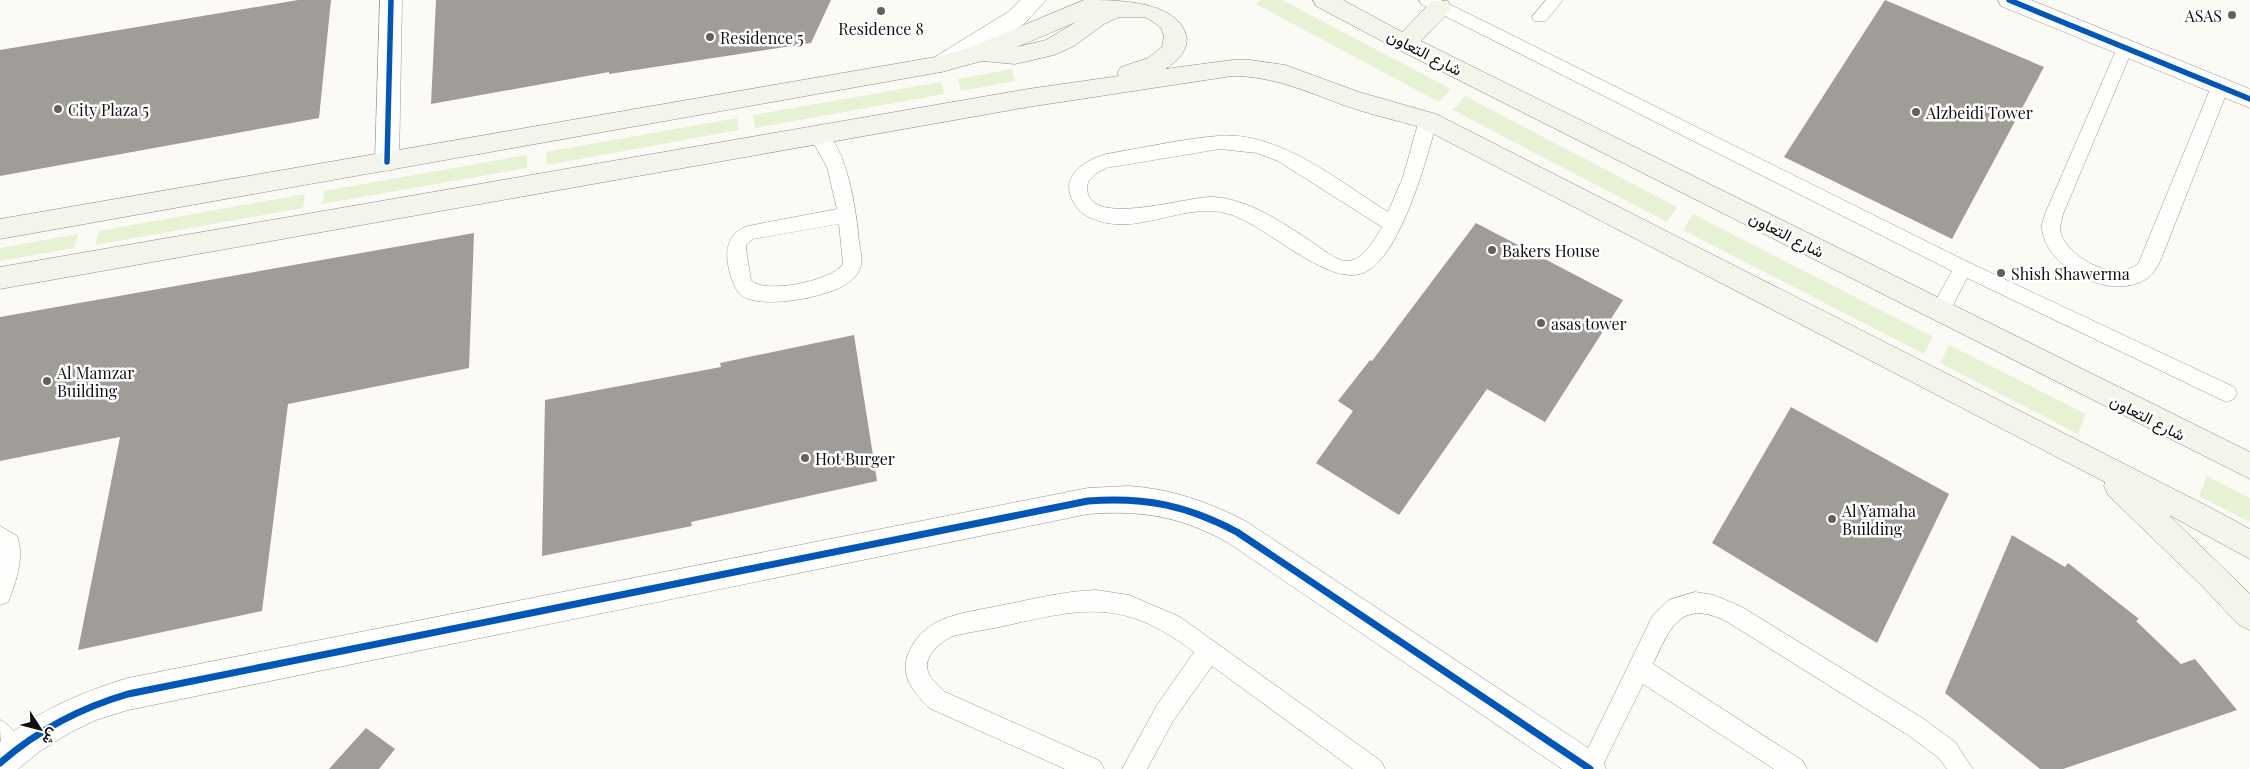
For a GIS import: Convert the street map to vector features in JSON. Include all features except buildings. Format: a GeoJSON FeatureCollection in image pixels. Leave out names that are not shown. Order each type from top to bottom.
{"type":"FeatureCollection","features":[{"type":"Feature","properties":{"kind":"main road"},"geometry":{"type":"LineString","coordinates":[[0,229],[941,64],[978,54],[1105,0]]}},
{"type":"Feature","properties":{"kind":"main road","name":"شارع التعاون"},"geometry":{"type":"LineString","coordinates":[[1324,0],[1405,43],[2250,466]]}},
{"type":"Feature","properties":{"kind":"main road"},"geometry":{"type":"LineString","coordinates":[[1405,43],[1433,3]]}},
{"type":"Feature","properties":{"kind":"main road"},"geometry":{"type":"LineString","coordinates":[[978,54],[1019,56],[1038,52],[1072,36],[1095,16],[1121,7],[1136,6],[1151,10],[1163,16],[1171,26],[1175,35],[1174,45],[1161,63],[1150,68],[1088,81],[1028,98]]}},
{"type":"Feature","properties":{"kind":"main road"},"geometry":{"type":"LineString","coordinates":[[0,278],[1028,98],[1125,86],[1215,71],[1250,68],[1285,74],[1353,99],[1428,120],[2250,545]]}},
{"type":"Feature","properties":{"kind":"main road"},"geometry":{"type":"LineString","coordinates":[[2093,463],[2152,517],[2250,614]]}},
{"type":"Feature","properties":{"kind":"street"},"geometry":{"type":"LineString","coordinates":[[388,162],[391,0]]}},
{"type":"Feature","properties":{"kind":"street"},"geometry":{"type":"LineString","coordinates":[[941,64],[1016,18],[1036,0]]}},
{"type":"Feature","properties":{"kind":"street"},"geometry":{"type":"LineString","coordinates":[[2008,0],[2250,99]]}},
{"type":"Feature","properties":{"kind":"street"},"geometry":{"type":"LineString","coordinates":[[4,749],[99,702],[128,694],[1088,501],[1119,498],[1150,499],[1181,505],[1210,516],[1237,532],[1589,769]]}},
{"type":"Feature","properties":{"kind":"lane"},"geometry":{"type":"LineString","coordinates":[[1540,17],[1555,0]]}},
{"type":"Feature","properties":{"kind":"lane"},"geometry":{"type":"LineString","coordinates":[[1433,3],[1963,268],[2227,393]]}},
{"type":"Feature","properties":{"kind":"lane"},"geometry":{"type":"LineString","coordinates":[[2125,48],[2054,214],[2051,227],[2055,243],[2069,258],[2087,270],[2108,277],[2129,277],[2144,271],[2152,259],[2220,87]]}},
{"type":"Feature","properties":{"kind":"lane"},"geometry":{"type":"LineString","coordinates":[[1392,224],[1284,156],[1247,144],[1220,142],[1106,160],[1094,165],[1079,180],[1078,190],[1081,200],[1088,209],[1098,215],[1124,216],[1201,204],[1225,206],[1247,213],[1331,263],[1344,269],[1358,268],[1363,265],[1382,242],[1392,224],[1415,168],[1428,120]]}},
{"type":"Feature","properties":{"kind":"lane"},"geometry":{"type":"LineString","coordinates":[[818,135],[832,157],[842,180],[847,216],[852,265],[851,271],[843,279],[769,295],[759,295],[745,286],[741,279],[737,246],[741,238],[748,233],[847,216]]}},
{"type":"Feature","properties":{"kind":"lane"},"geometry":{"type":"LineString","coordinates":[[1940,312],[1963,268]]}},
{"type":"Feature","properties":{"kind":"lane"},"geometry":{"type":"LineString","coordinates":[[0,536],[9,543],[11,552],[0,595]]}},
{"type":"Feature","properties":{"kind":"lane"},"geometry":{"type":"LineString","coordinates":[[1092,769],[937,700],[918,679],[915,665],[919,650],[926,640],[948,627],[1060,602],[1083,600],[1129,605],[1150,613],[1170,624],[1209,650],[1373,769]]}},
{"type":"Feature","properties":{"kind":"lane"},"geometry":{"type":"LineString","coordinates":[[1589,769],[1668,613],[1679,606],[1692,603],[1706,603],[1721,607],[1916,727],[1947,750],[1961,769]]}},
{"type":"Feature","properties":{"kind":"lane"},"geometry":{"type":"LineString","coordinates":[[1134,769],[1165,714],[1209,650]]}},
{"type":"Feature","properties":{"kind":"lane"},"geometry":{"type":"LineString","coordinates":[[1639,668],[1795,769]]}},
{"type":"Feature","properties":{"kind":"green space"},"geometry":{"type":"Polygon","coordinates":[[[1261,0],[1282,0],[1451,89],[1439,102],[1256,4],[1261,0]]]}},
{"type":"Feature","properties":{"kind":"green space"},"geometry":{"type":"Polygon","coordinates":[[[1012,69],[1015,81],[961,91],[958,79],[1012,69]]]}},
{"type":"Feature","properties":{"kind":"green space"},"geometry":{"type":"Polygon","coordinates":[[[941,82],[944,94],[755,128],[753,115],[941,82]]]}},
{"type":"Feature","properties":{"kind":"green space"},"geometry":{"type":"Polygon","coordinates":[[[1465,96],[1677,207],[1667,222],[1453,110],[1465,96]]]}},
{"type":"Feature","properties":{"kind":"green space"},"geometry":{"type":"Polygon","coordinates":[[[737,118],[739,130],[547,165],[546,152],[737,118]]]}},
{"type":"Feature","properties":{"kind":"green space"},"geometry":{"type":"Polygon","coordinates":[[[527,155],[527,168],[322,204],[324,191],[527,155]]]}},
{"type":"Feature","properties":{"kind":"green space"},"geometry":{"type":"Polygon","coordinates":[[[305,194],[303,208],[95,245],[99,231],[305,194]]]}},
{"type":"Feature","properties":{"kind":"green space"},"geometry":{"type":"Polygon","coordinates":[[[1693,214],[1933,337],[1924,354],[1683,230],[1693,214]]]}},
{"type":"Feature","properties":{"kind":"green space"},"geometry":{"type":"Polygon","coordinates":[[[78,234],[74,248],[0,261],[0,248],[78,234]]]}},
{"type":"Feature","properties":{"kind":"green space"},"geometry":{"type":"Polygon","coordinates":[[[1949,345],[2086,414],[2078,434],[1940,363],[1949,345]]]}},
{"type":"Feature","properties":{"kind":"green space"},"geometry":{"type":"Polygon","coordinates":[[[2207,476],[2250,498],[2250,522],[2199,496],[2207,476]]]}},
{"type":"Feature","properties":{"kind":"cycle path"},"geometry":{"type":"LineString","coordinates":[[387,162],[391,0]]}},
{"type":"Feature","properties":{"kind":"cycle path"},"geometry":{"type":"LineString","coordinates":[[2009,0],[2250,99]]}},
{"type":"Feature","properties":{"kind":"cycle path"},"geometry":{"type":"LineString","coordinates":[[0,763],[29,740],[60,721],[93,705],[128,694],[1088,501],[1129,499],[1166,503],[1183,508],[1237,532],[1590,769]]}},
{"type":"Feature","properties":{"kind":"place","name":"Residence 8"},"geometry":{"type":"Point","coordinates":[881,11]}},
{"type":"Feature","properties":{"kind":"place","name":"ASAS"},"geometry":{"type":"Point","coordinates":[2232,15]}},
{"type":"Feature","properties":{"kind":"place","name":"Residence 5"},"geometry":{"type":"Point","coordinates":[710,37]}},
{"type":"Feature","properties":{"kind":"place","name":"City Plaza 5"},"geometry":{"type":"Point","coordinates":[58,109]}},
{"type":"Feature","properties":{"kind":"place","name":"Alzbeidi Tower"},"geometry":{"type":"Point","coordinates":[1916,112]}},
{"type":"Feature","properties":{"kind":"place","name":"Bakers House"},"geometry":{"type":"Point","coordinates":[1492,250]}},
{"type":"Feature","properties":{"kind":"place","name":"Shish Shawerma"},"geometry":{"type":"Point","coordinates":[2001,273]}},
{"type":"Feature","properties":{"kind":"place","name":"asas tower"},"geometry":{"type":"Point","coordinates":[1541,323]}},
{"type":"Feature","properties":{"kind":"place","name":"Al Mamzar Building"},"geometry":{"type":"Point","coordinates":[47,381]}},
{"type":"Feature","properties":{"kind":"place","name":"Hot Burger"},"geometry":{"type":"Point","coordinates":[805,458]}},
{"type":"Feature","properties":{"kind":"place","name":"Al Yamaha Building"},"geometry":{"type":"Point","coordinates":[1832,519]}}]}
